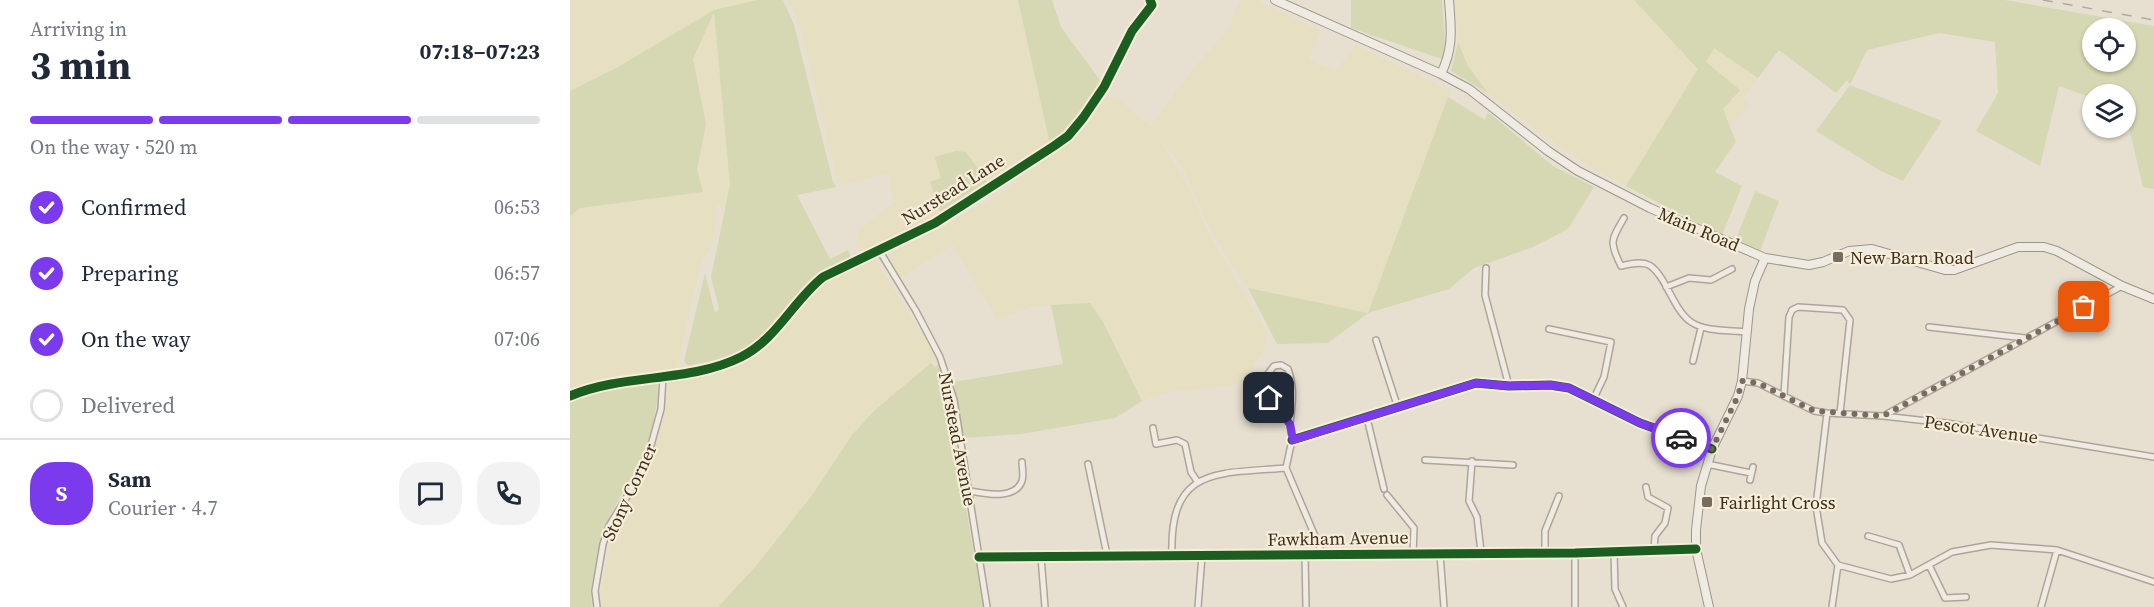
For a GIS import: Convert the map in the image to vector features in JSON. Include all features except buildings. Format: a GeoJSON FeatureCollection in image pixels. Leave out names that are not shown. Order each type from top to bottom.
{"type":"FeatureCollection","features":[{"type":"Feature","properties":{"kind":"main road","name":"Main Road"},"geometry":{"type":"LineString","coordinates":[[1275,0],[1441,74],[1469,89],[1548,151],[1578,171],[1650,208],[1765,258],[1809,265],[1849,251],[1872,249],[1945,270],[1970,265],[2006,250],[2029,246],[2057,251],[2122,286],[2154,298]]}},
{"type":"Feature","properties":{"kind":"main road"},"geometry":{"type":"LineString","coordinates":[[1441,74],[1449,58],[1451,45],[1449,0]]}},
{"type":"Feature","properties":{"kind":"main road"},"geometry":{"type":"LineString","coordinates":[[1709,607],[1696,549],[1701,486],[1712,449],[1738,396],[1755,281],[1765,258]]}},
{"type":"Feature","properties":{"kind":"street","name":"Nurstead Lane"},"geometry":{"type":"LineString","coordinates":[[570,396],[600,385],[663,377],[714,367],[742,357],[769,338],[811,287],[823,277],[936,223],[1068,136],[1098,96],[1123,53],[1132,31],[1151,3],[1158,0]]}},
{"type":"Feature","properties":{"kind":"street"},"geometry":{"type":"LineString","coordinates":[[1624,218],[1612,237],[1614,252],[1621,266],[1640,263],[1649,265],[1666,287],[1679,310],[1689,321],[1701,328],[1747,332]]}},
{"type":"Feature","properties":{"kind":"street","name":"Nurstead Avenue"},"geometry":{"type":"LineString","coordinates":[[879,250],[916,311],[943,365],[954,400],[987,607]]}},
{"type":"Feature","properties":{"kind":"street"},"geometry":{"type":"LineString","coordinates":[[1486,268],[1485,295],[1509,386]]}},
{"type":"Feature","properties":{"kind":"street"},"geometry":{"type":"LineString","coordinates":[[1666,287],[1689,278],[1711,280],[1731,268]]}},
{"type":"Feature","properties":{"kind":"street"},"geometry":{"type":"LineString","coordinates":[[1883,416],[2122,286]]}},
{"type":"Feature","properties":{"kind":"street"},"geometry":{"type":"LineString","coordinates":[[1784,395],[1789,317],[1792,310],[1797,307],[1843,310],[1850,320],[1840,413]]}},
{"type":"Feature","properties":{"kind":"street"},"geometry":{"type":"LineString","coordinates":[[1929,327],[2027,338]]}},
{"type":"Feature","properties":{"kind":"street"},"geometry":{"type":"LineString","coordinates":[[1693,361],[1701,328]]}},
{"type":"Feature","properties":{"kind":"street"},"geometry":{"type":"LineString","coordinates":[[1550,329],[1611,342],[1604,377],[1593,400]]}},
{"type":"Feature","properties":{"kind":"street"},"geometry":{"type":"LineString","coordinates":[[1376,340],[1398,408]]}},
{"type":"Feature","properties":{"kind":"street"},"geometry":{"type":"LineString","coordinates":[[1290,424],[1269,398],[1266,388],[1267,375],[1274,366],[1281,365],[1288,369],[1292,380],[1290,424],[1293,440],[1286,468],[1323,555]]}},
{"type":"Feature","properties":{"kind":"street","name":"Stony Corner"},"geometry":{"type":"LineString","coordinates":[[597,607],[595,591],[603,544],[609,526],[645,467],[661,409],[663,377]]}},
{"type":"Feature","properties":{"kind":"street","name":"Pescot Avenue"},"geometry":{"type":"LineString","coordinates":[[1742,381],[1758,383],[1814,411],[1883,416],[2012,432],[2154,457]]}},
{"type":"Feature","properties":{"kind":"street"},"geometry":{"type":"LineString","coordinates":[[1293,440],[1476,383],[1509,386],[1550,385],[1569,388],[1640,423],[1712,449]]}},
{"type":"Feature","properties":{"kind":"street"},"geometry":{"type":"LineString","coordinates":[[1827,413],[1816,506],[1822,543],[1838,565],[1891,579],[1910,575],[1952,552],[1991,545],[2057,550],[2154,582]]}},
{"type":"Feature","properties":{"kind":"street","name":"Fawkham Avenue"},"geometry":{"type":"LineString","coordinates":[[1367,418],[1386,492],[1414,528],[1413,554]]}},
{"type":"Feature","properties":{"kind":"street"},"geometry":{"type":"LineString","coordinates":[[1153,428],[1157,447],[1177,440],[1183,442],[1191,472],[1197,481]]}},
{"type":"Feature","properties":{"kind":"street"},"geometry":{"type":"LineString","coordinates":[[1425,460],[1513,465]]}},
{"type":"Feature","properties":{"kind":"street"},"geometry":{"type":"LineString","coordinates":[[1472,461],[1470,501],[1477,518],[1481,552]]}},
{"type":"Feature","properties":{"kind":"street"},"geometry":{"type":"LineString","coordinates":[[970,491],[988,495],[1010,493],[1019,486],[1023,479],[1022,462]]}},
{"type":"Feature","properties":{"kind":"street"},"geometry":{"type":"LineString","coordinates":[[1088,464],[1107,555]]}},
{"type":"Feature","properties":{"kind":"street"},"geometry":{"type":"LineString","coordinates":[[1707,465],[1751,473]]}},
{"type":"Feature","properties":{"kind":"street"},"geometry":{"type":"LineString","coordinates":[[1172,556],[1172,530],[1178,509],[1188,489],[1197,481],[1217,474],[1286,468]]}},
{"type":"Feature","properties":{"kind":"street"},"geometry":{"type":"LineString","coordinates":[[1646,487],[1647,498],[1668,507],[1665,523],[1655,536],[1654,550]]}},
{"type":"Feature","properties":{"kind":"street"},"geometry":{"type":"LineString","coordinates":[[1545,552],[1545,531],[1558,496]]}},
{"type":"Feature","properties":{"kind":"street"},"geometry":{"type":"LineString","coordinates":[[1868,536],[1899,545],[1910,575]]}},
{"type":"Feature","properties":{"kind":"street","name":"Fawkham Avenue"},"geometry":{"type":"LineString","coordinates":[[979,557],[1575,553],[1696,549]]}},
{"type":"Feature","properties":{"kind":"street"},"geometry":{"type":"LineString","coordinates":[[2041,607],[2057,550]]}},
{"type":"Feature","properties":{"kind":"street"},"geometry":{"type":"LineString","coordinates":[[1614,552],[1615,589],[1623,607]]}},
{"type":"Feature","properties":{"kind":"street"},"geometry":{"type":"LineString","coordinates":[[1575,553],[1575,607]]}},
{"type":"Feature","properties":{"kind":"street"},"geometry":{"type":"LineString","coordinates":[[1440,554],[1444,607]]}},
{"type":"Feature","properties":{"kind":"street"},"geometry":{"type":"LineString","coordinates":[[1305,555],[1306,607]]}},
{"type":"Feature","properties":{"kind":"street"},"geometry":{"type":"LineString","coordinates":[[1198,607],[1202,556]]}},
{"type":"Feature","properties":{"kind":"street"},"geometry":{"type":"LineString","coordinates":[[1041,557],[1045,607]]}},
{"type":"Feature","properties":{"kind":"street"},"geometry":{"type":"LineString","coordinates":[[1832,607],[1838,565]]}},
{"type":"Feature","properties":{"kind":"street"},"geometry":{"type":"LineString","coordinates":[[1929,566],[1945,598],[1966,597]]}},
{"type":"Feature","properties":{"kind":"shaded area"},"geometry":{"type":"Polygon","coordinates":[[[570,0],[758,0],[714,11],[730,185],[726,210],[717,204],[714,241],[700,266],[677,368],[595,381],[570,392],[570,216],[580,208],[697,170],[706,124],[693,59],[713,11],[618,67],[570,91],[570,0]]]}},
{"type":"Feature","properties":{"kind":"shaded area"},"geometry":{"type":"Polygon","coordinates":[[[787,0],[1018,0],[1050,144],[989,184],[966,152],[935,157],[941,178],[931,183],[941,215],[912,233],[864,253],[855,245],[859,229],[895,202],[887,173],[841,185],[837,180],[799,22],[787,0]]]}},
{"type":"Feature","properties":{"kind":"shaded area"},"geometry":{"type":"Polygon","coordinates":[[[1240,0],[1257,0],[1321,31],[1309,59],[1335,71],[1356,45],[1451,91],[1368,313],[1248,288],[1205,219],[1183,168],[1157,135],[1191,192],[1210,236],[1266,331],[1265,347],[1246,379],[1231,386],[1170,392],[1142,401],[1103,322],[1090,304],[1030,307],[997,320],[953,245],[897,280],[883,257],[946,225],[1004,191],[1074,137],[1106,97],[1116,97],[1150,126],[1195,66],[1227,31],[1240,0]]]}},
{"type":"Feature","properties":{"kind":"shaded area"},"geometry":{"type":"Polygon","coordinates":[[[1455,0],[1634,0],[1698,69],[1626,186],[1591,167],[1538,132],[1488,93],[1468,66],[1458,42],[1455,0]]]}},
{"type":"Feature","properties":{"kind":"shaded area"},"geometry":{"type":"Polygon","coordinates":[[[1714,48],[1758,78],[1744,98],[1750,105],[1731,125],[1705,62],[1714,48]]]}},
{"type":"Feature","properties":{"kind":"shaded area"},"geometry":{"type":"Polygon","coordinates":[[[874,258],[938,358],[875,410],[852,435],[813,494],[755,567],[718,607],[603,607],[600,594],[614,531],[654,453],[670,378],[742,359],[770,340],[822,279],[874,258]]]}},
{"type":"Feature","properties":{"kind":"green space"},"geometry":{"type":"Polygon","coordinates":[[[758,0],[783,0],[794,25],[833,182],[837,187],[797,195],[830,259],[848,250],[851,257],[825,271],[806,285],[796,295],[774,330],[760,342],[731,356],[688,366],[684,361],[705,273],[715,313],[719,309],[711,277],[730,185],[714,12],[693,59],[706,124],[697,170],[703,192],[580,208],[570,216],[570,91],[618,67],[714,10],[758,0]]]}},
{"type":"Feature","properties":{"kind":"green space"},"geometry":{"type":"Polygon","coordinates":[[[1018,0],[1052,0],[1061,27],[1102,83],[1080,117],[1050,144],[1018,0]]]}},
{"type":"Feature","properties":{"kind":"green space"},"geometry":{"type":"Polygon","coordinates":[[[1351,0],[1442,0],[1445,44],[1442,59],[1351,28],[1351,0]]]}},
{"type":"Feature","properties":{"kind":"green space"},"geometry":{"type":"Polygon","coordinates":[[[1634,0],[2005,0],[2108,18],[2082,18],[2082,72],[2136,72],[2136,23],[2154,26],[2154,189],[2143,187],[2131,138],[2136,138],[2136,84],[2082,84],[2082,94],[2059,86],[2040,166],[1976,131],[1998,93],[1995,42],[1939,33],[1867,50],[1850,85],[1847,80],[1836,93],[1779,50],[1758,78],[1714,48],[1706,62],[1740,90],[1723,109],[1736,142],[1715,172],[1742,186],[1722,235],[1626,186],[1698,69],[1634,0]]]}},
{"type":"Feature","properties":{"kind":"green space"},"geometry":{"type":"Polygon","coordinates":[[[1458,42],[1468,66],[1488,93],[1451,71],[1458,42]]]}},
{"type":"Feature","properties":{"kind":"green space"},"geometry":{"type":"Polygon","coordinates":[[[1850,85],[1942,121],[1903,181],[1881,171],[1816,131],[1850,85]]]}},
{"type":"Feature","properties":{"kind":"green space"},"geometry":{"type":"Polygon","coordinates":[[[1448,97],[1485,120],[1488,112],[1553,166],[1594,187],[1568,229],[1533,247],[1474,268],[1449,289],[1368,313],[1448,97]]]}},
{"type":"Feature","properties":{"kind":"green space"},"geometry":{"type":"Polygon","coordinates":[[[956,151],[966,152],[989,184],[941,215],[930,182],[941,178],[935,157],[956,151]]]}},
{"type":"Feature","properties":{"kind":"green space"},"geometry":{"type":"Polygon","coordinates":[[[1755,191],[1779,201],[1760,251],[1735,241],[1755,191]]]}},
{"type":"Feature","properties":{"kind":"green space"},"geometry":{"type":"Polygon","coordinates":[[[1248,288],[1368,313],[1328,343],[1277,344],[1248,288]]]}},
{"type":"Feature","properties":{"kind":"green space"},"geometry":{"type":"Polygon","coordinates":[[[1090,303],[1103,322],[1142,401],[1115,418],[1021,434],[964,438],[953,382],[1063,364],[1051,305],[1090,303]]]}},
{"type":"Feature","properties":{"kind":"green space"},"geometry":{"type":"Polygon","coordinates":[[[931,363],[935,367],[940,364],[945,385],[983,607],[718,607],[755,567],[813,494],[852,435],[875,410],[931,363]]]}},
{"type":"Feature","properties":{"kind":"green space"},"geometry":{"type":"Polygon","coordinates":[[[657,383],[658,395],[652,432],[641,467],[621,495],[601,533],[591,590],[592,607],[570,607],[570,401],[600,389],[657,383]]]}},
{"type":"Feature","properties":{"kind":"railway"},"geometry":{"type":"LineString","coordinates":[[2043,0],[2154,20]]}},
{"type":"Feature","properties":{"kind":"cycle path"},"geometry":{"type":"LineString","coordinates":[[570,396],[612,384],[700,371],[741,357],[764,341],[802,297],[823,277],[935,223],[1054,146],[1068,136],[1104,87],[1132,31],[1152,5],[1150,0]]}},
{"type":"Feature","properties":{"kind":"cycle path"},"geometry":{"type":"LineString","coordinates":[[1292,440],[1476,383],[1509,386],[1550,385],[1569,388],[1640,423],[1712,449]]}},
{"type":"Feature","properties":{"kind":"cycle path"},"geometry":{"type":"LineString","coordinates":[[979,557],[1575,553],[1696,549]]}},
{"type":"Feature","properties":{"kind":"way so far"},"geometry":{"type":"LineString","coordinates":[[1681,438],[1712,449],[1738,396],[1742,381],[1758,383],[1814,411],[1883,416],[2084,307]]}},
{"type":"Feature","properties":{"kind":"place","name":"New Barn Road"},"geometry":{"type":"Point","coordinates":[1838,257]}},
{"type":"Feature","properties":{"kind":"place","name":"Fairlight Cross"},"geometry":{"type":"Point","coordinates":[1707,502]}},
{"type":"Feature","properties":{"kind":"route"},"geometry":{"type":"LineString","coordinates":[[1269,398],[1290,424],[1293,440],[1466,385],[1476,383],[1509,386],[1550,385],[1569,388],[1640,423],[1681,438]]}}]}
